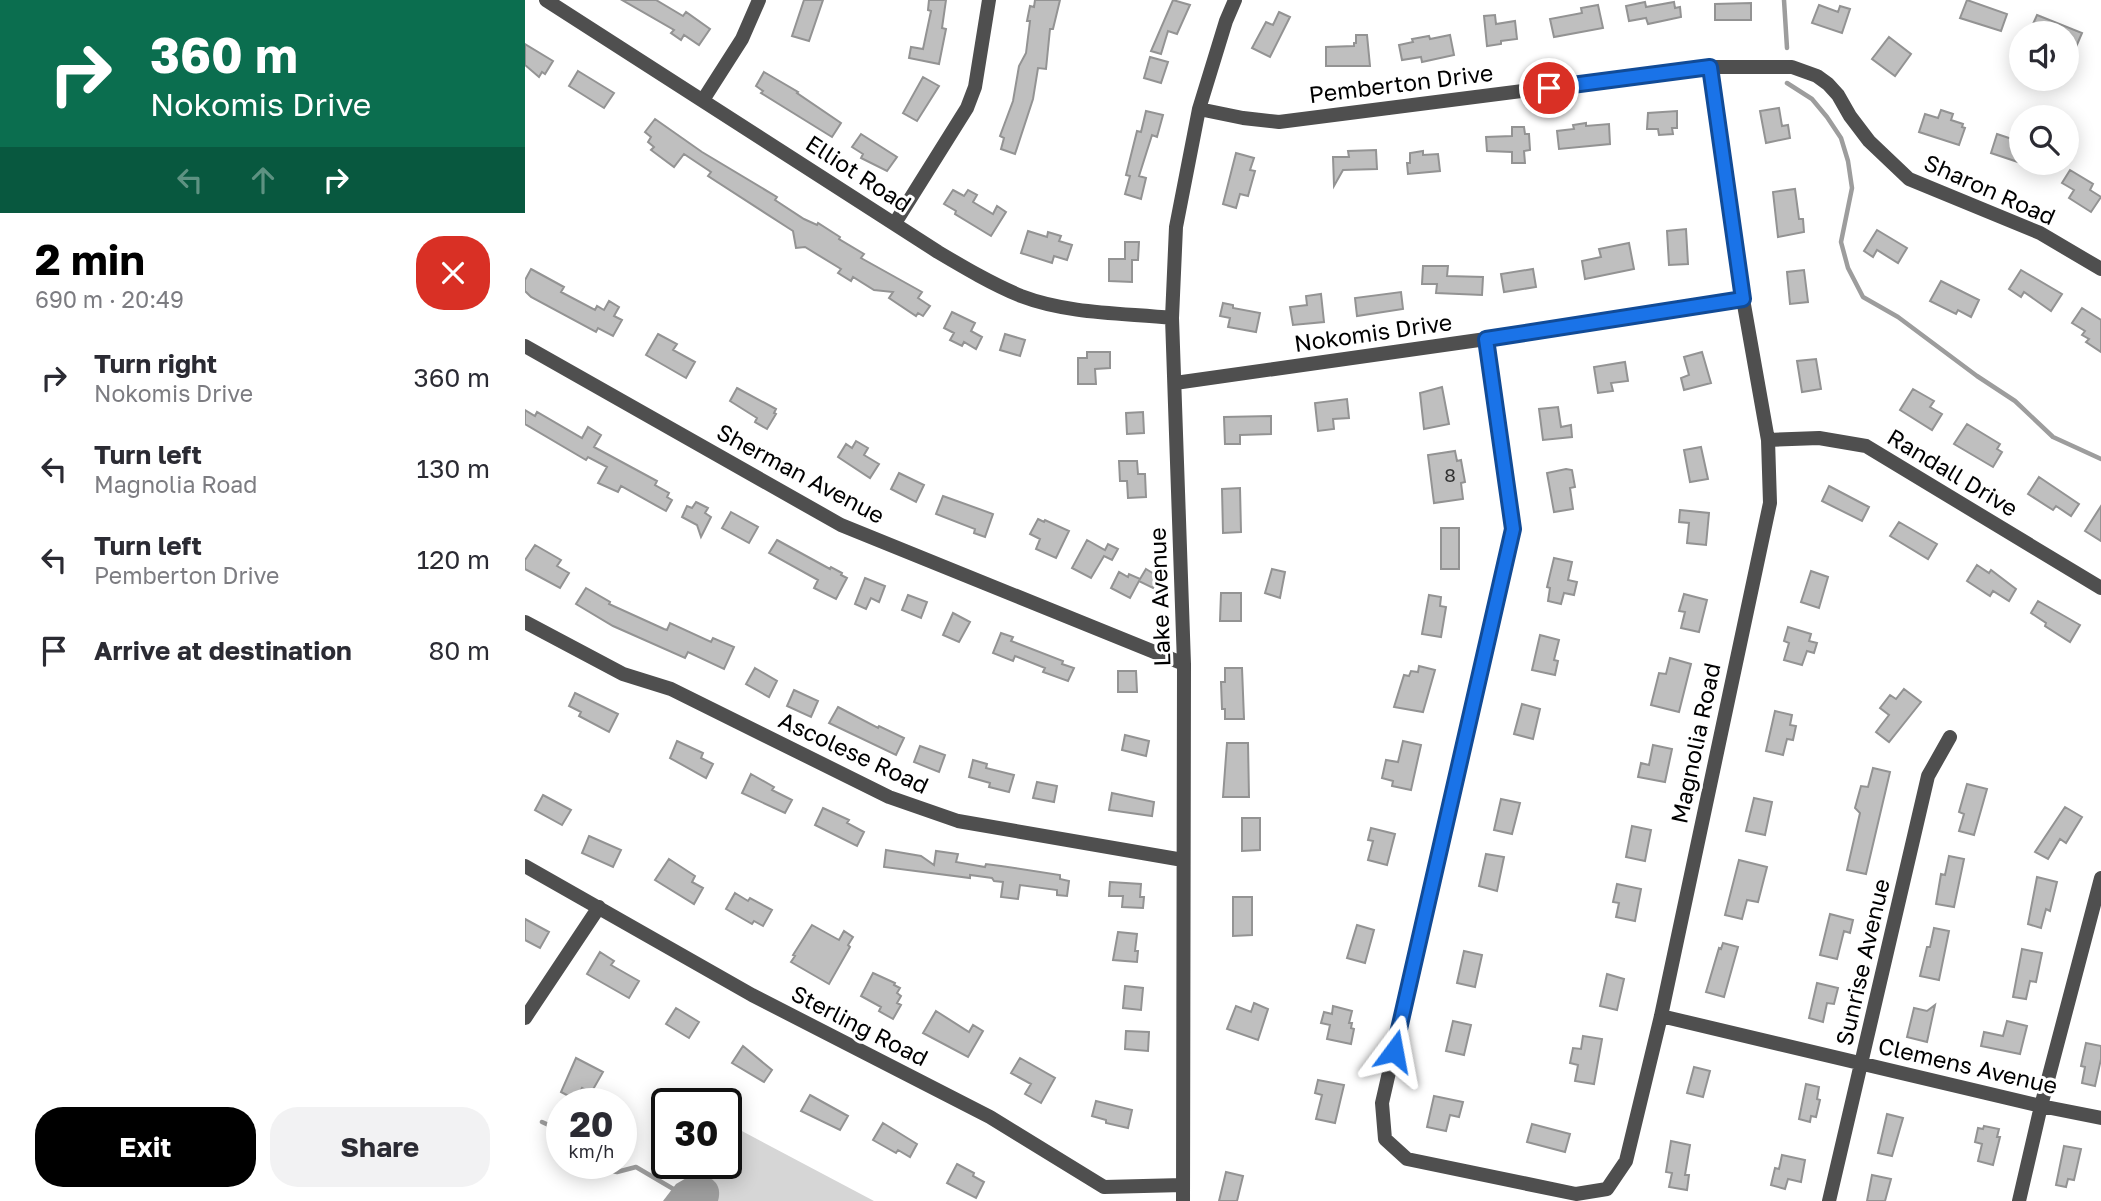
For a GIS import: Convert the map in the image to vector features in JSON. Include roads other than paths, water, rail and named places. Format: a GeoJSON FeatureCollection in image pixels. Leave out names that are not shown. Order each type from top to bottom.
{"type":"FeatureCollection","features":[{"type":"Feature","properties":{"kind":"street","name":"Elliot Road"},"geometry":{"type":"LineString","coordinates":[[546,0],[977,275],[1022,296],[1063,307],[1172,318]]}},
{"type":"Feature","properties":{"kind":"street"},"geometry":{"type":"LineString","coordinates":[[703,100],[743,38],[759,0]]}},
{"type":"Feature","properties":{"kind":"street"},"geometry":{"type":"LineString","coordinates":[[895,223],[967,107],[975,87],[989,0]]}},
{"type":"Feature","properties":{"kind":"street","name":"Lake Avenue"},"geometry":{"type":"LineString","coordinates":[[1183,1201],[1184,664],[1172,318],[1176,227],[1199,109],[1235,0]]}},
{"type":"Feature","properties":{"kind":"street","name":"Pemberton Drive"},"geometry":{"type":"LineString","coordinates":[[1199,109],[1279,122],[1710,67],[1775,65],[1792,67],[1817,76]]}},
{"type":"Feature","properties":{"kind":"street","name":"Magnolia Road"},"geometry":{"type":"LineString","coordinates":[[1486,339],[1513,529],[1382,1103],[1385,1139],[1407,1159],[1576,1194],[1607,1189],[1626,1161],[1661,1016],[1770,503],[1768,440],[1743,299],[1710,67]]}},
{"type":"Feature","properties":{"kind":"street","name":"Sharon Road"},"geometry":{"type":"LineString","coordinates":[[1817,76],[1838,95],[1869,141],[1909,179],[2041,233],[2101,269]]}},
{"type":"Feature","properties":{"kind":"street","name":"Nokomis Drive"},"geometry":{"type":"LineString","coordinates":[[1175,383],[1743,299]]}},
{"type":"Feature","properties":{"kind":"street","name":"Sherman Avenue"},"geometry":{"type":"LineString","coordinates":[[525,346],[841,525],[1184,664]]}},
{"type":"Feature","properties":{"kind":"street","name":"Randall Drive"},"geometry":{"type":"LineString","coordinates":[[1768,440],[1819,438],[1866,446],[2101,588]]}},
{"type":"Feature","properties":{"kind":"street","name":"Ascolese Road"},"geometry":{"type":"LineString","coordinates":[[525,622],[623,674],[671,689],[889,797],[932,813],[957,821],[1183,860]]}},
{"type":"Feature","properties":{"kind":"street","name":"Sunrise Avenue"},"geometry":{"type":"LineString","coordinates":[[1829,1201],[1928,776],[1950,737]]}},
{"type":"Feature","properties":{"kind":"street","name":"Sterling Road"},"geometry":{"type":"LineString","coordinates":[[525,866],[752,995],[990,1117],[1104,1187],[1183,1185]]}},
{"type":"Feature","properties":{"kind":"street"},"geometry":{"type":"LineString","coordinates":[[2019,1201],[2101,878]]}},
{"type":"Feature","properties":{"kind":"street"},"geometry":{"type":"LineString","coordinates":[[525,1018],[599,907]]}},
{"type":"Feature","properties":{"kind":"street","name":"Clemens Avenue"},"geometry":{"type":"LineString","coordinates":[[1661,1016],[2101,1118]]}},
{"type":"Feature","properties":{"kind":"waterway"},"geometry":{"type":"LineString","coordinates":[[1784,0],[1787,48]]}},
{"type":"Feature","properties":{"kind":"waterway"},"geometry":{"type":"LineString","coordinates":[[1787,83],[1812,99],[1841,138],[1852,188],[1841,242],[1848,268],[1863,297],[1898,317],[2015,401],[2053,437],[2101,459]]}},
{"type":"Feature","properties":{"kind":"waterway"},"geometry":{"type":"LineString","coordinates":[[542,1122],[546,1124]]}},
{"type":"Feature","properties":{"kind":"waterway"},"geometry":{"type":"LineString","coordinates":[[637,1168],[675,1190]]}}]}
